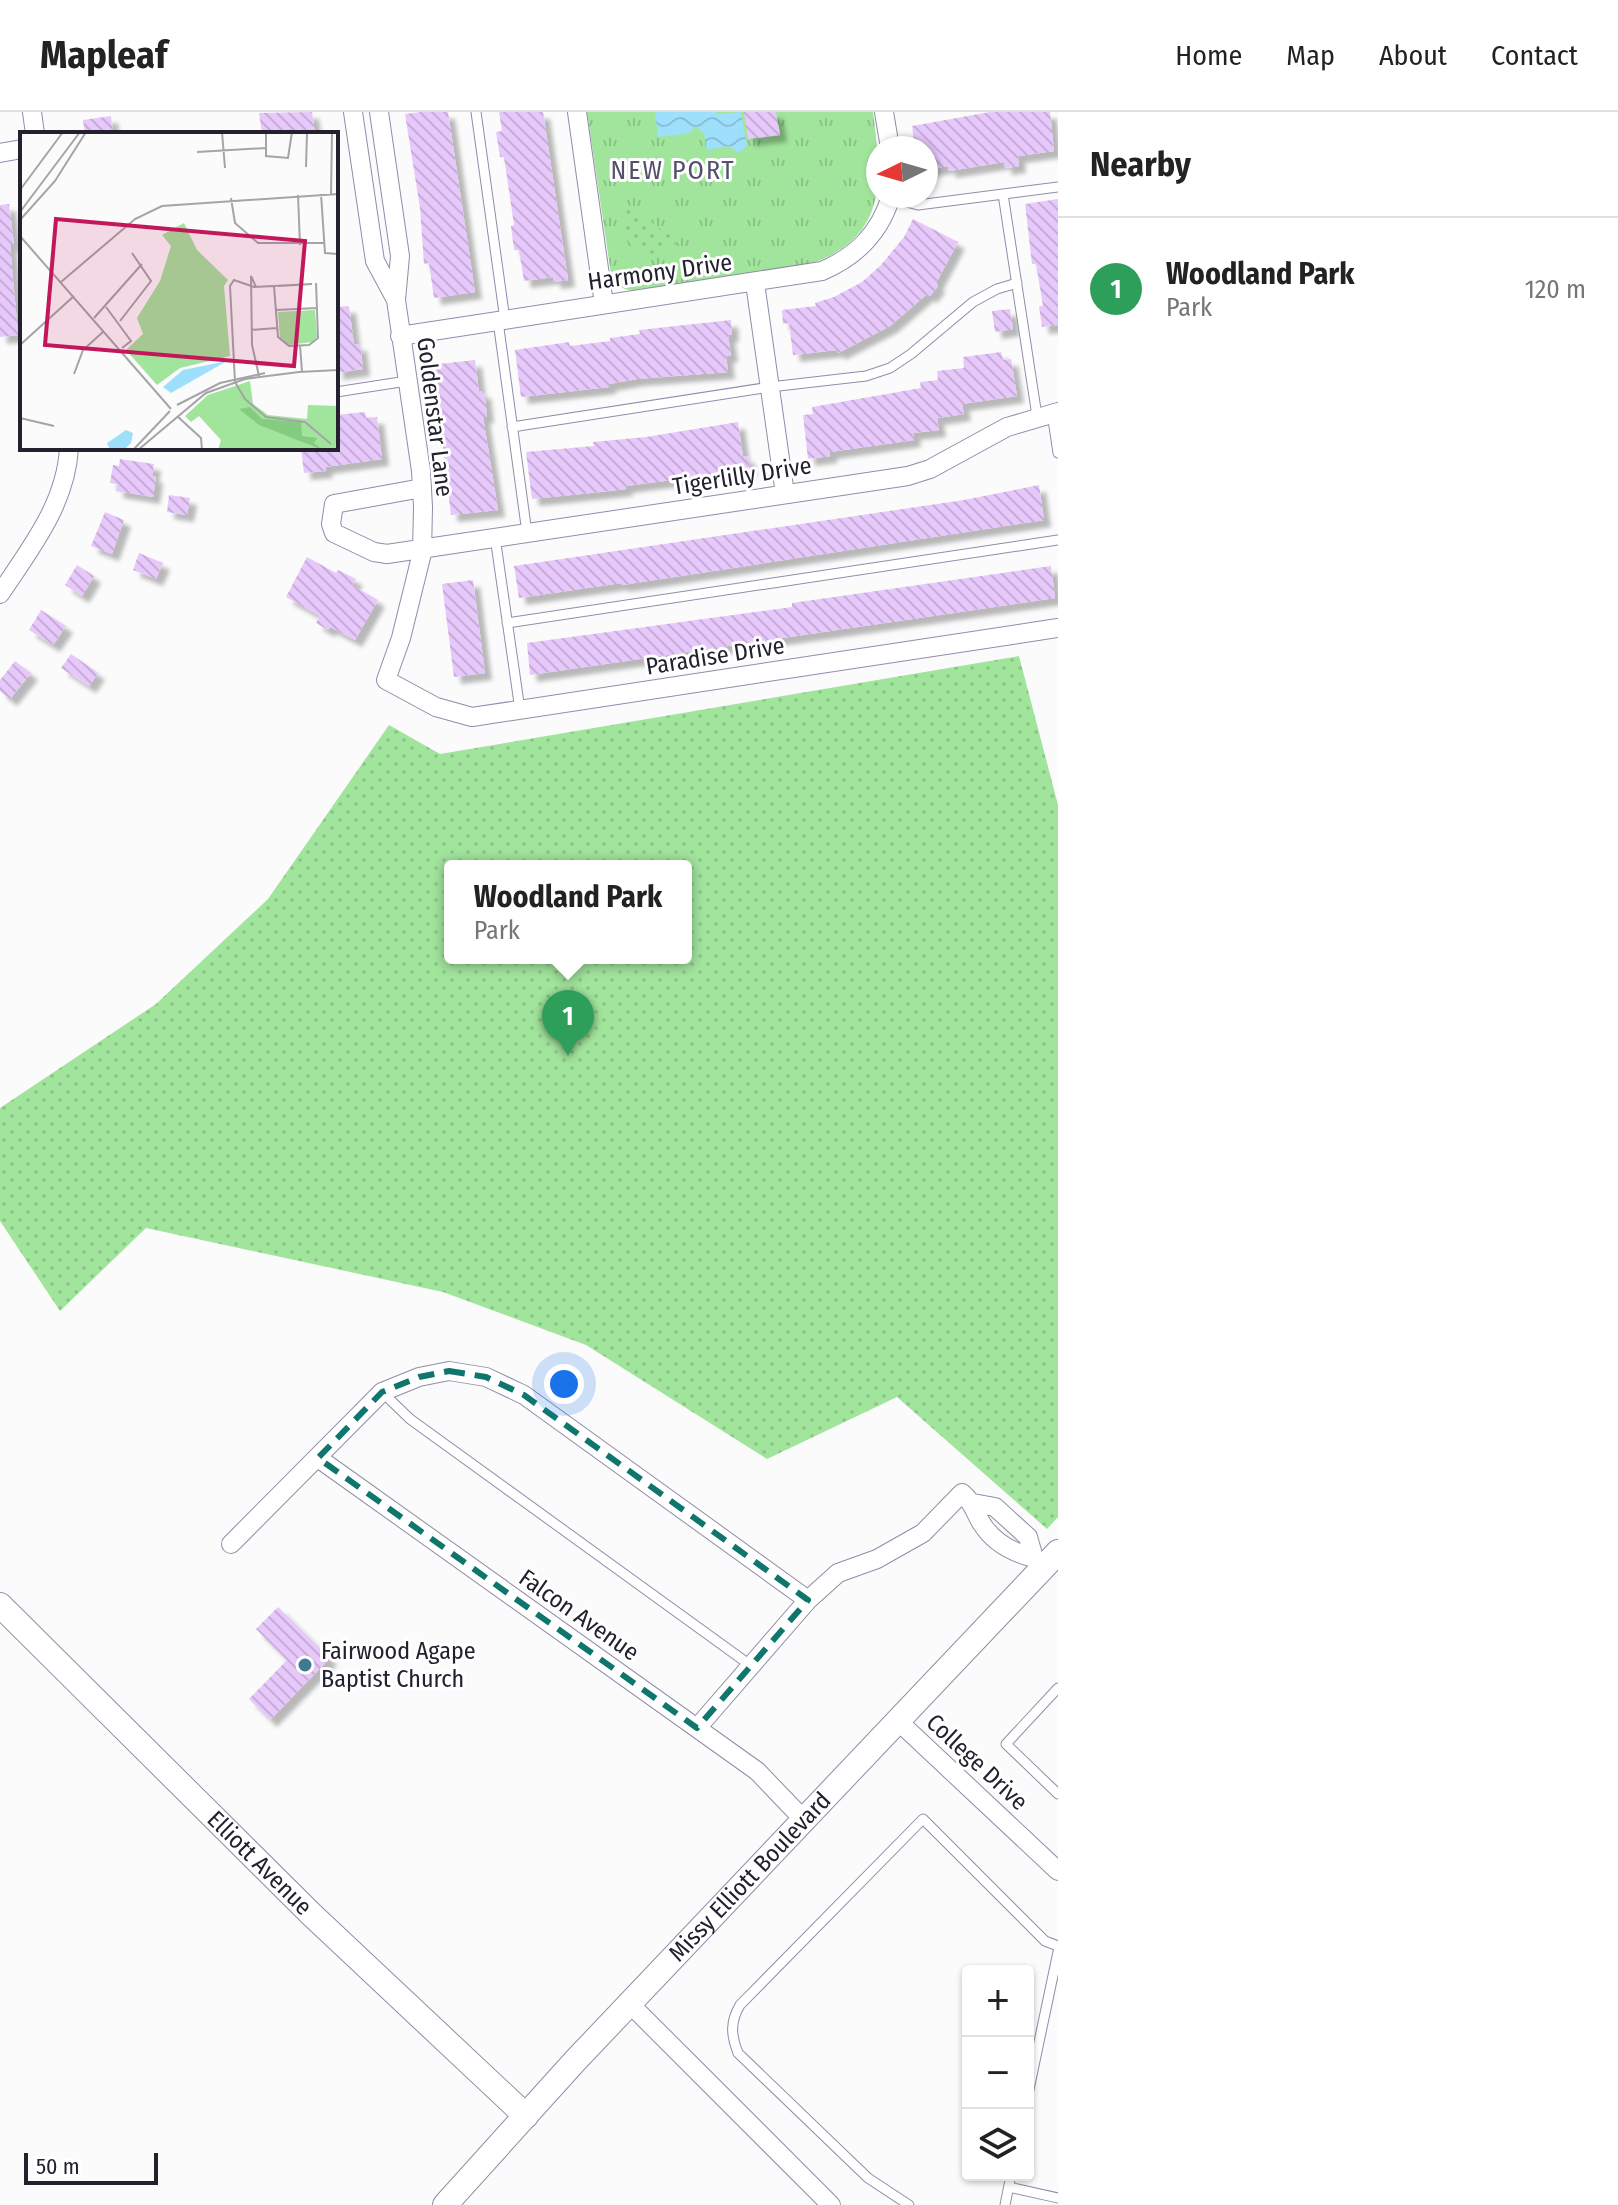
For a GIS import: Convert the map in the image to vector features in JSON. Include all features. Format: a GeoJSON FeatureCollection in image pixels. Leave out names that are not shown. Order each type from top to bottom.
{"type":"FeatureCollection","features":[{"type":"Feature","properties":{"kind":"street"},"geometry":{"type":"LineString","coordinates":[[32,112],[35,132]]}},
{"type":"Feature","properties":{"kind":"street","name":"Goldenstar Lane"},"geometry":{"type":"LineString","coordinates":[[353,112],[375,261],[396,300]]}},
{"type":"Feature","properties":{"kind":"street","name":"Goldenstar Lane"},"geometry":{"type":"LineString","coordinates":[[379,112],[400,256],[396,300],[400,336],[422,488],[422,548],[401,638],[386,680]]}},
{"type":"Feature","properties":{"kind":"street"},"geometry":{"type":"LineString","coordinates":[[577,112],[604,304]]}},
{"type":"Feature","properties":{"kind":"street"},"geometry":{"type":"LineString","coordinates":[[884,112],[888,136]]}},
{"type":"Feature","properties":{"kind":"street"},"geometry":{"type":"LineString","coordinates":[[0,153],[20,149]]}},
{"type":"Feature","properties":{"kind":"street","name":"Harmony Drive"},"geometry":{"type":"LineString","coordinates":[[400,336],[822,271],[854,254],[876,231],[886,208]]}},
{"type":"Feature","properties":{"kind":"street"},"geometry":{"type":"LineString","coordinates":[[755,283],[785,494]]}},
{"type":"Feature","properties":{"kind":"street","name":"Tigerlilly Drive"},"geometry":{"type":"LineString","coordinates":[[422,488],[334,504],[331,524],[334,533],[374,552],[387,554],[908,476],[930,469],[987,436],[1049,414]]}},
{"type":"Feature","properties":{"kind":"street"},"geometry":{"type":"LineString","coordinates":[[0,594],[46,525],[65,477],[69,450]]}},
{"type":"Feature","properties":{"kind":"street","name":"Paradise Drive"},"geometry":{"type":"LineString","coordinates":[[386,680],[436,707],[472,717],[1058,628]]}},
{"type":"Feature","properties":{"kind":"street"},"geometry":{"type":"LineString","coordinates":[[231,1544],[382,1392],[419,1377],[449,1371],[486,1377],[524,1395],[808,1600]]}},
{"type":"Feature","properties":{"kind":"street","name":"Falcon Avenue"},"geometry":{"type":"LineString","coordinates":[[318,1458],[757,1771],[804,1820]]}},
{"type":"Feature","properties":{"kind":"street"},"geometry":{"type":"LineString","coordinates":[[697,1728],[808,1600],[838,1573],[877,1559],[923,1533],[968,1498],[982,1525],[1010,1552],[1045,1559]]}},
{"type":"Feature","properties":{"kind":"street","name":"Missy Elliott Boulevard"},"geometry":{"type":"LineString","coordinates":[[445,2205],[1045,1559]]}},
{"type":"Feature","properties":{"kind":"street","name":"Elliott Avenue"},"geometry":{"type":"LineString","coordinates":[[0,1605],[311,1914],[526,2116]]}},
{"type":"Feature","properties":{"kind":"street","name":"College Drive"},"geometry":{"type":"LineString","coordinates":[[897,1720],[1058,1871]]}},
{"type":"Feature","properties":{"kind":"street"},"geometry":{"type":"LineString","coordinates":[[630,2004],[831,2205]]}},
{"type":"Feature","properties":{"kind":"lane"},"geometry":{"type":"LineString","coordinates":[[476,112],[527,533]]}},
{"type":"Feature","properties":{"kind":"lane"},"geometry":{"type":"LineString","coordinates":[[938,202],[1058,187]]}},
{"type":"Feature","properties":{"kind":"lane"},"geometry":{"type":"LineString","coordinates":[[1003,194],[1017,283],[1058,453]]}},
{"type":"Feature","properties":{"kind":"lane"},"geometry":{"type":"LineString","coordinates":[[512,427],[770,387],[866,376],[890,368],[911,354],[973,302],[997,289],[1017,283]]}},
{"type":"Feature","properties":{"kind":"lane"},"geometry":{"type":"LineString","coordinates":[[338,392],[407,381]]}},
{"type":"Feature","properties":{"kind":"lane"},"geometry":{"type":"LineString","coordinates":[[495,537],[520,710]]}},
{"type":"Feature","properties":{"kind":"lane"},"geometry":{"type":"LineString","coordinates":[[507,623],[1058,540]]}},
{"type":"Feature","properties":{"kind":"lane"},"geometry":{"type":"LineString","coordinates":[[382,1392],[410,1419],[750,1665]]}},
{"type":"Feature","properties":{"kind":"lane"},"geometry":{"type":"LineString","coordinates":[[1058,1688],[1006,1744],[1058,1794]]}},
{"type":"Feature","properties":{"kind":"lane"},"geometry":{"type":"LineString","coordinates":[[909,2205],[868,2178],[738,2053],[732,2037],[733,2017],[740,2005],[923,1819],[1045,1941],[1058,1949],[1034,2065]]}},
{"type":"Feature","properties":{"kind":"lane"},"geometry":{"type":"LineString","coordinates":[[1005,2205],[1010,2181]]}},
{"type":"Feature","properties":{"kind":"lane"},"geometry":{"type":"LineString","coordinates":[[1009,2187],[1058,2198]]}},
{"type":"Feature","properties":{"kind":"highlighted area"},"geometry":{"type":"Polygon","coordinates":[[[449,1371],[486,1377],[524,1395],[808,1600],[697,1728],[318,1458],[382,1392],[419,1377],[449,1371]]]}},
{"type":"Feature","properties":{"kind":"green space"},"geometry":{"type":"Polygon","coordinates":[[[587,112],[873,112],[875,136],[866,136],[866,208],[872,208],[867,222],[854,239],[835,253],[810,264],[634,291],[617,284],[611,274],[587,112]]]}},
{"type":"Feature","properties":{"kind":"green space"},"geometry":{"type":"Polygon","coordinates":[[[631,204],[679,241],[655,254],[634,247],[624,229],[631,204]]]}},
{"type":"Feature","properties":{"kind":"green space"},"geometry":{"type":"Polygon","coordinates":[[[1019,656],[1058,805],[1058,1517],[1047,1529],[897,1397],[767,1459],[586,1345],[443,1292],[146,1228],[60,1311],[0,1221],[0,1108],[156,1004],[268,899],[389,725],[440,754],[1019,656]]]}},
{"type":"Feature","properties":{"kind":"water"},"geometry":{"type":"Polygon","coordinates":[[[655,112],[741,112],[747,146],[738,153],[729,146],[707,150],[704,133],[695,126],[690,133],[658,137],[655,112]]]}},
{"type":"Feature","properties":{"kind":"building"},"geometry":{"type":"Polygon","coordinates":[[[312,112],[315,132],[262,132],[259,113],[312,112]]]}},
{"type":"Feature","properties":{"kind":"building"},"geometry":{"type":"Polygon","coordinates":[[[448,112],[475,292],[434,298],[429,263],[424,264],[420,208],[405,114],[448,112]]]}},
{"type":"Feature","properties":{"kind":"building"},"geometry":{"type":"Polygon","coordinates":[[[499,112],[543,112],[568,280],[554,282],[553,277],[524,281],[519,250],[514,250],[511,226],[514,225],[504,157],[500,157],[496,132],[502,131],[499,112]]]}},
{"type":"Feature","properties":{"kind":"building"},"geometry":{"type":"Polygon","coordinates":[[[744,112],[776,112],[780,135],[748,139],[744,112]]]}},
{"type":"Feature","properties":{"kind":"building"},"geometry":{"type":"Polygon","coordinates":[[[990,112],[1050,112],[1054,151],[1018,156],[1019,166],[1005,168],[1004,162],[949,171],[948,166],[938,168],[938,136],[913,136],[912,126],[990,112]]]}},
{"type":"Feature","properties":{"kind":"building"},"geometry":{"type":"Polygon","coordinates":[[[111,116],[113,132],[85,132],[83,120],[111,116]]]}},
{"type":"Feature","properties":{"kind":"building"},"geometry":{"type":"Polygon","coordinates":[[[1058,199],[1058,325],[1042,327],[1039,306],[1043,306],[1036,264],[1032,264],[1025,204],[1058,199]]]}},
{"type":"Feature","properties":{"kind":"building"},"geometry":{"type":"Polygon","coordinates":[[[9,204],[18,335],[0,337],[0,205],[9,204]]]}},
{"type":"Feature","properties":{"kind":"building"},"geometry":{"type":"Polygon","coordinates":[[[913,219],[958,242],[936,283],[938,286],[930,296],[927,294],[890,326],[838,353],[837,350],[793,355],[789,323],[783,324],[782,310],[816,306],[815,303],[862,282],[904,237],[913,219]]]}},
{"type":"Feature","properties":{"kind":"building"},"geometry":{"type":"Polygon","coordinates":[[[349,306],[354,345],[360,344],[363,369],[338,373],[338,307],[349,306]]]}},
{"type":"Feature","properties":{"kind":"building"},"geometry":{"type":"Polygon","coordinates":[[[1010,309],[1013,329],[995,332],[992,311],[1010,309]]]}},
{"type":"Feature","properties":{"kind":"building"},"geometry":{"type":"Polygon","coordinates":[[[731,320],[732,335],[728,335],[731,355],[726,356],[728,372],[637,379],[609,384],[609,387],[521,397],[515,350],[569,342],[570,346],[610,341],[610,338],[640,334],[639,330],[731,320]]]}},
{"type":"Feature","properties":{"kind":"building"},"geometry":{"type":"Polygon","coordinates":[[[1001,352],[1003,360],[1011,359],[1017,396],[962,404],[964,414],[937,418],[939,430],[913,433],[914,440],[830,452],[830,456],[808,459],[803,415],[813,414],[812,407],[921,388],[920,382],[938,380],[937,371],[964,368],[963,357],[1001,352]]]}},
{"type":"Feature","properties":{"kind":"building"},"geometry":{"type":"Polygon","coordinates":[[[475,360],[479,392],[484,391],[487,416],[483,417],[498,510],[451,515],[436,389],[433,389],[430,365],[475,360]]]}},
{"type":"Feature","properties":{"kind":"building"},"geometry":{"type":"Polygon","coordinates":[[[365,412],[366,418],[377,417],[382,459],[304,473],[301,450],[338,450],[338,415],[365,412]]]}},
{"type":"Feature","properties":{"kind":"building"},"geometry":{"type":"Polygon","coordinates":[[[738,422],[743,457],[748,456],[750,470],[625,486],[626,489],[532,499],[526,452],[594,446],[593,442],[738,422]]]}},
{"type":"Feature","properties":{"kind":"building"},"geometry":{"type":"Polygon","coordinates":[[[120,459],[154,464],[153,497],[116,491],[117,484],[110,483],[113,465],[119,466],[120,459]]]}},
{"type":"Feature","properties":{"kind":"building"},"geometry":{"type":"Polygon","coordinates":[[[1039,485],[1044,520],[519,598],[514,566],[964,500],[1039,485]]]}},
{"type":"Feature","properties":{"kind":"building"},"geometry":{"type":"Polygon","coordinates":[[[169,495],[190,498],[187,515],[167,512],[169,495]]]}},
{"type":"Feature","properties":{"kind":"building"},"geometry":{"type":"Polygon","coordinates":[[[105,512],[124,520],[112,554],[91,546],[105,512]]]}},
{"type":"Feature","properties":{"kind":"building"},"geometry":{"type":"Polygon","coordinates":[[[139,553],[163,563],[156,579],[133,570],[139,553]]]}},
{"type":"Feature","properties":{"kind":"building"},"geometry":{"type":"Polygon","coordinates":[[[307,557],[336,573],[338,570],[356,579],[352,585],[378,600],[355,640],[316,623],[320,616],[286,597],[307,557]]]}},
{"type":"Feature","properties":{"kind":"building"},"geometry":{"type":"Polygon","coordinates":[[[77,565],[94,576],[82,596],[65,585],[77,565]]]}},
{"type":"Feature","properties":{"kind":"building"},"geometry":{"type":"Polygon","coordinates":[[[1051,566],[1055,598],[530,675],[527,643],[792,607],[792,603],[1051,566]]]}},
{"type":"Feature","properties":{"kind":"building"},"geometry":{"type":"Polygon","coordinates":[[[473,580],[485,673],[454,677],[442,584],[473,580]]]}},
{"type":"Feature","properties":{"kind":"building"},"geometry":{"type":"Polygon","coordinates":[[[41,610],[66,626],[53,645],[29,630],[41,610]]]}},
{"type":"Feature","properties":{"kind":"building"},"geometry":{"type":"Polygon","coordinates":[[[71,654],[98,673],[89,686],[61,668],[71,654]]]}},
{"type":"Feature","properties":{"kind":"building"},"geometry":{"type":"Polygon","coordinates":[[[15,661],[31,673],[10,699],[0,691],[0,680],[15,661]]]}},
{"type":"Feature","properties":{"kind":"building","name":"Fairwood Agape Baptist Church"},"geometry":{"type":"Polygon","coordinates":[[[278,1607],[330,1658],[270,1720],[249,1699],[287,1660],[256,1629],[278,1607]]]}},
{"type":"Feature","properties":{"kind":"place","name":"Woodland Park"},"geometry":{"type":"Point","coordinates":[568,1056]}},
{"type":"Feature","properties":{"kind":"place","name":"Fairwood Agape Baptist Church"},"geometry":{"type":"Point","coordinates":[305,1665]}},
{"type":"Feature","properties":{"kind":"district","name":"NEW PORT"},"geometry":{"type":"Point","coordinates":[673,170]}}]}
